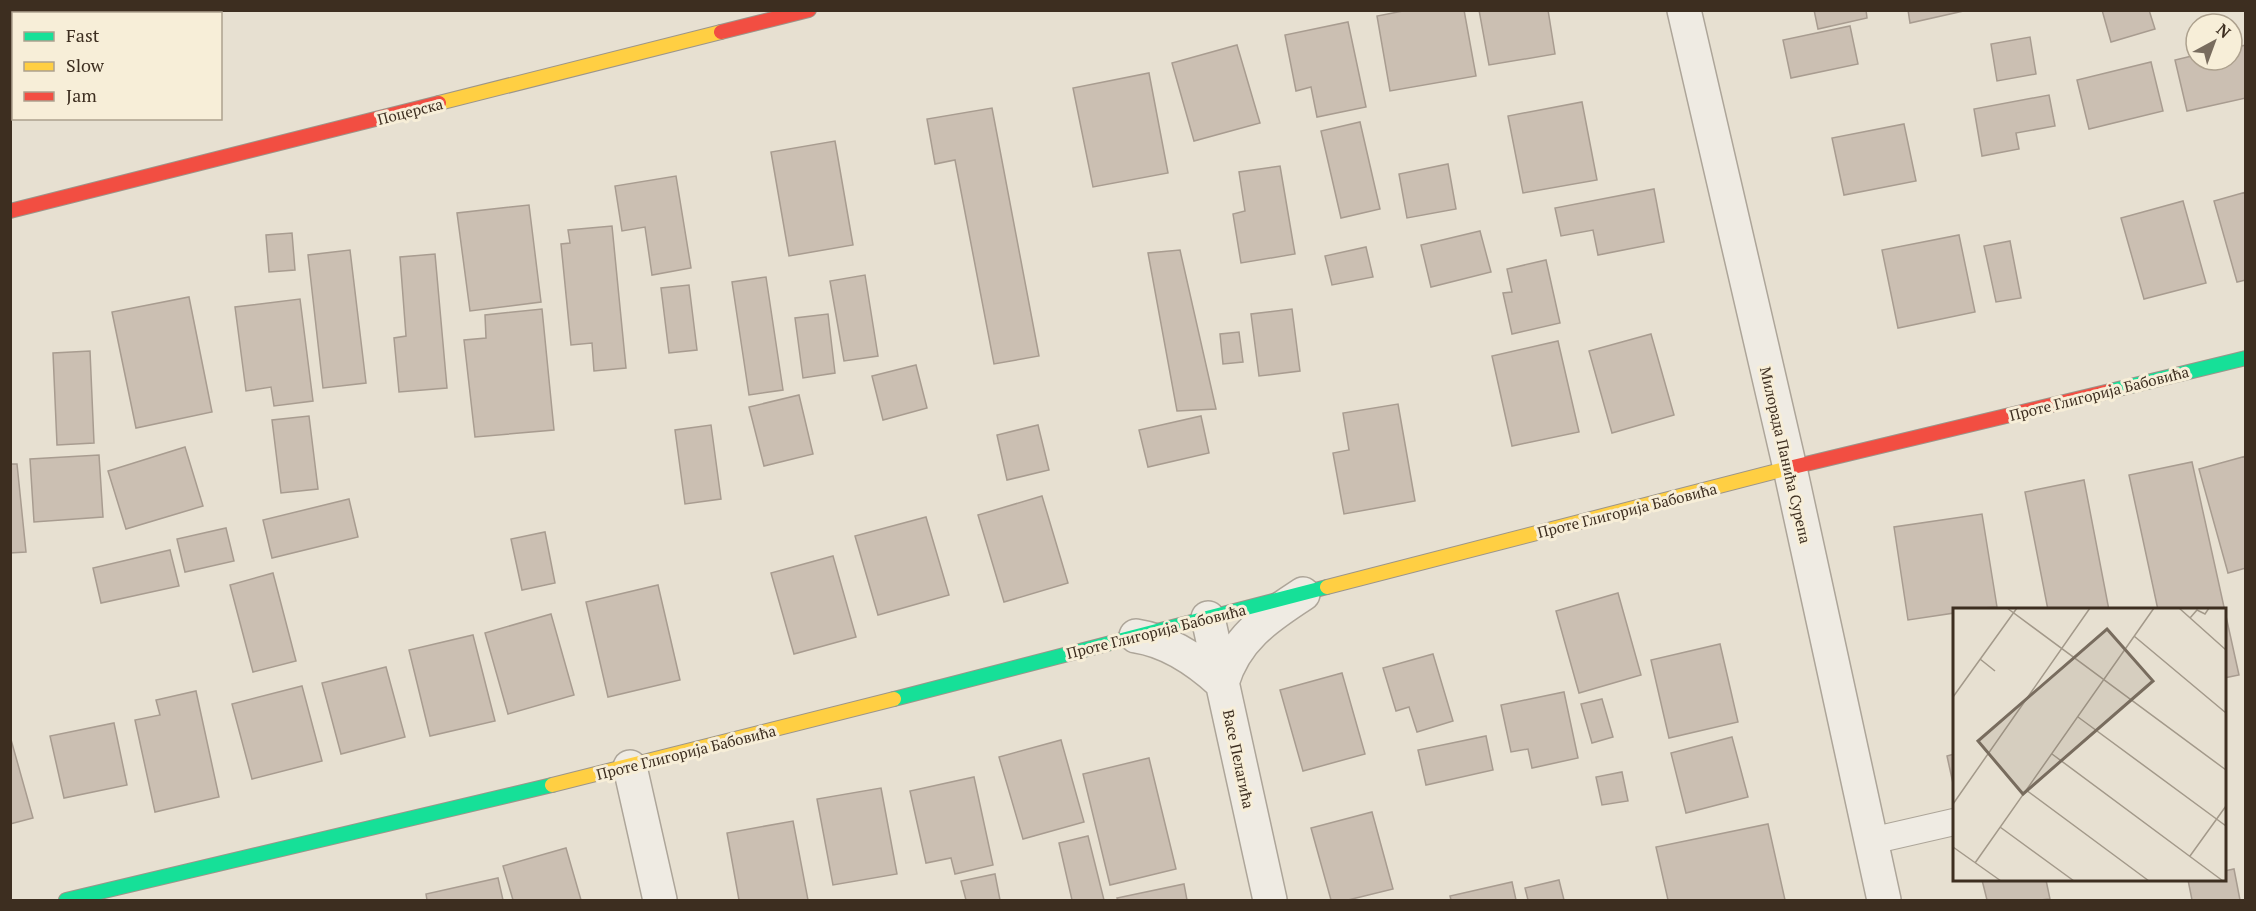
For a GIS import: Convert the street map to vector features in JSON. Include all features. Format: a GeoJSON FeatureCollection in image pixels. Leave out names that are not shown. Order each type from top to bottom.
{"type":"FeatureCollection","features":[{"type":"Feature","properties":{"kind":"street","name":"Поцерска"},"geometry":{"type":"LineString","coordinates":[[10,211],[809,10]]}},
{"type":"Feature","properties":{"kind":"street","name":"Милорада Панића Сурепа"},"geometry":{"type":"LineString","coordinates":[[1684,10],[1790,468],[1884,900]]}},
{"type":"Feature","properties":{"kind":"street","name":"Проте Глигорија Бабовића"},"geometry":{"type":"LineString","coordinates":[[66,900],[630,767],[1790,468],[2246,358]]}},
{"type":"Feature","properties":{"kind":"street"},"geometry":{"type":"LineString","coordinates":[[1136,636],[1182,652],[1202,664],[1222,683],[1226,668],[1237,647],[1277,611],[1304,593]]}},
{"type":"Feature","properties":{"kind":"street","name":"Васе Пелагића"},"geometry":{"type":"LineString","coordinates":[[1208,618],[1270,900]]}},
{"type":"Feature","properties":{"kind":"street"},"geometry":{"type":"LineString","coordinates":[[630,767],[660,900]]}},
{"type":"Feature","properties":{"kind":"lane"},"geometry":{"type":"LineString","coordinates":[[1871,841],[1953,822]]}},
{"type":"Feature","properties":{"kind":"building"},"geometry":{"type":"Polygon","coordinates":[[[28,10],[58,10],[51,12],[28,12],[28,10]]]}},
{"type":"Feature","properties":{"kind":"building"},"geometry":{"type":"Polygon","coordinates":[[[1408,10],[1464,10],[1476,76],[1390,91],[1377,16],[1408,10]]]}},
{"type":"Feature","properties":{"kind":"building"},"geometry":{"type":"Polygon","coordinates":[[[1479,10],[1548,10],[1555,54],[1489,65],[1479,10]]]}},
{"type":"Feature","properties":{"kind":"building"},"geometry":{"type":"Polygon","coordinates":[[[1814,10],[1866,10],[1867,18],[1818,29],[1814,10]]]}},
{"type":"Feature","properties":{"kind":"building"},"geometry":{"type":"Polygon","coordinates":[[[1908,10],[1968,10],[1910,23],[1908,10]]]}},
{"type":"Feature","properties":{"kind":"building"},"geometry":{"type":"Polygon","coordinates":[[[2102,10],[2149,10],[2155,29],[2111,42],[2102,10]]]}},
{"type":"Feature","properties":{"kind":"building"},"geometry":{"type":"Polygon","coordinates":[[[1348,22],[1366,107],[1317,117],[1311,87],[1296,91],[1285,35],[1348,22]]]}},
{"type":"Feature","properties":{"kind":"building"},"geometry":{"type":"Polygon","coordinates":[[[1850,26],[1858,64],[1791,78],[1783,40],[1850,26]]]}},
{"type":"Feature","properties":{"kind":"building"},"geometry":{"type":"Polygon","coordinates":[[[2030,37],[2036,74],[1997,81],[1991,44],[2030,37]]]}},
{"type":"Feature","properties":{"kind":"building"},"geometry":{"type":"Polygon","coordinates":[[[1237,45],[1260,123],[1194,141],[1172,63],[1237,45]]]}},
{"type":"Feature","properties":{"kind":"building"},"geometry":{"type":"Polygon","coordinates":[[[2244,45],[2246,45],[2246,98],[2187,111],[2175,60],[2184,58],[2184,72],[2244,72],[2244,45]]]}},
{"type":"Feature","properties":{"kind":"building"},"geometry":{"type":"Polygon","coordinates":[[[2151,62],[2163,111],[2089,129],[2077,80],[2151,62]]]}},
{"type":"Feature","properties":{"kind":"building"},"geometry":{"type":"Polygon","coordinates":[[[1149,73],[1168,173],[1093,187],[1073,88],[1149,73]]]}},
{"type":"Feature","properties":{"kind":"building"},"geometry":{"type":"Polygon","coordinates":[[[2049,95],[2055,126],[2016,133],[2019,149],[1982,156],[1974,109],[2049,95]]]}},
{"type":"Feature","properties":{"kind":"building"},"geometry":{"type":"Polygon","coordinates":[[[1582,102],[1597,180],[1523,193],[1508,116],[1582,102]]]}},
{"type":"Feature","properties":{"kind":"building"},"geometry":{"type":"Polygon","coordinates":[[[992,108],[1039,356],[994,364],[955,160],[935,164],[927,119],[992,108]]]}},
{"type":"Feature","properties":{"kind":"building"},"geometry":{"type":"Polygon","coordinates":[[[1360,122],[1380,209],[1341,218],[1321,131],[1360,122]]]}},
{"type":"Feature","properties":{"kind":"building"},"geometry":{"type":"Polygon","coordinates":[[[1904,124],[1916,181],[1844,195],[1832,138],[1904,124]]]}},
{"type":"Feature","properties":{"kind":"building"},"geometry":{"type":"Polygon","coordinates":[[[835,141],[853,245],[789,256],[771,152],[835,141]]]}},
{"type":"Feature","properties":{"kind":"building"},"geometry":{"type":"Polygon","coordinates":[[[1448,164],[1456,209],[1407,218],[1399,174],[1448,164]]]}},
{"type":"Feature","properties":{"kind":"building"},"geometry":{"type":"Polygon","coordinates":[[[1280,166],[1295,254],[1241,263],[1233,214],[1245,211],[1239,172],[1280,166]]]}},
{"type":"Feature","properties":{"kind":"building"},"geometry":{"type":"Polygon","coordinates":[[[676,176],[691,268],[652,275],[645,227],[622,231],[615,186],[676,176]]]}},
{"type":"Feature","properties":{"kind":"building"},"geometry":{"type":"Polygon","coordinates":[[[1654,189],[1664,242],[1598,255],[1593,230],[1561,236],[1555,208],[1654,189]]]}},
{"type":"Feature","properties":{"kind":"building"},"geometry":{"type":"Polygon","coordinates":[[[2246,192],[2246,280],[2237,282],[2214,201],[2246,192]]]}},
{"type":"Feature","properties":{"kind":"building"},"geometry":{"type":"Polygon","coordinates":[[[2183,201],[2206,283],[2144,299],[2121,218],[2183,201]]]}},
{"type":"Feature","properties":{"kind":"building"},"geometry":{"type":"Polygon","coordinates":[[[529,205],[541,302],[470,311],[457,213],[529,205]]]}},
{"type":"Feature","properties":{"kind":"building"},"geometry":{"type":"Polygon","coordinates":[[[612,226],[626,368],[594,371],[592,343],[571,345],[561,244],[570,243],[568,230],[612,226]]]}},
{"type":"Feature","properties":{"kind":"building"},"geometry":{"type":"Polygon","coordinates":[[[1480,231],[1491,272],[1431,287],[1421,245],[1480,231]]]}},
{"type":"Feature","properties":{"kind":"building"},"geometry":{"type":"Polygon","coordinates":[[[292,233],[295,270],[269,272],[266,235],[292,233]]]}},
{"type":"Feature","properties":{"kind":"building"},"geometry":{"type":"Polygon","coordinates":[[[1959,235],[1975,312],[1898,328],[1882,250],[1959,235]]]}},
{"type":"Feature","properties":{"kind":"building"},"geometry":{"type":"Polygon","coordinates":[[[2010,241],[2021,298],[1996,302],[1984,246],[2010,241]]]}},
{"type":"Feature","properties":{"kind":"building"},"geometry":{"type":"Polygon","coordinates":[[[1366,247],[1373,277],[1332,285],[1325,256],[1366,247]]]}},
{"type":"Feature","properties":{"kind":"building"},"geometry":{"type":"Polygon","coordinates":[[[350,250],[366,383],[323,388],[308,255],[350,250]]]}},
{"type":"Feature","properties":{"kind":"building"},"geometry":{"type":"Polygon","coordinates":[[[1180,250],[1216,409],[1177,411],[1148,253],[1180,250]]]}},
{"type":"Feature","properties":{"kind":"building"},"geometry":{"type":"Polygon","coordinates":[[[435,254],[447,388],[399,392],[394,338],[406,336],[400,257],[435,254]]]}},
{"type":"Feature","properties":{"kind":"building"},"geometry":{"type":"Polygon","coordinates":[[[1546,260],[1560,323],[1512,334],[1503,293],[1512,292],[1507,269],[1546,260]]]}},
{"type":"Feature","properties":{"kind":"building"},"geometry":{"type":"Polygon","coordinates":[[[865,275],[878,356],[844,361],[830,281],[865,275]]]}},
{"type":"Feature","properties":{"kind":"building"},"geometry":{"type":"Polygon","coordinates":[[[766,277],[783,390],[749,395],[732,282],[766,277]]]}},
{"type":"Feature","properties":{"kind":"building"},"geometry":{"type":"Polygon","coordinates":[[[689,285],[697,350],[669,353],[661,288],[689,285]]]}},
{"type":"Feature","properties":{"kind":"building"},"geometry":{"type":"Polygon","coordinates":[[[189,297],[212,412],[136,428],[112,312],[189,297]]]}},
{"type":"Feature","properties":{"kind":"building"},"geometry":{"type":"Polygon","coordinates":[[[300,299],[313,401],[274,406],[271,387],[246,391],[235,307],[300,299]]]}},
{"type":"Feature","properties":{"kind":"building"},"geometry":{"type":"Polygon","coordinates":[[[542,309],[554,430],[475,437],[464,340],[486,338],[485,315],[542,309]]]}},
{"type":"Feature","properties":{"kind":"building"},"geometry":{"type":"Polygon","coordinates":[[[1292,309],[1300,371],[1259,376],[1251,314],[1292,309]]]}},
{"type":"Feature","properties":{"kind":"building"},"geometry":{"type":"Polygon","coordinates":[[[828,314],[835,373],[803,378],[795,318],[828,314]]]}},
{"type":"Feature","properties":{"kind":"building"},"geometry":{"type":"Polygon","coordinates":[[[1239,332],[1243,362],[1223,364],[1220,334],[1239,332]]]}},
{"type":"Feature","properties":{"kind":"building"},"geometry":{"type":"Polygon","coordinates":[[[1651,334],[1674,415],[1612,433],[1589,351],[1651,334]]]}},
{"type":"Feature","properties":{"kind":"building"},"geometry":{"type":"Polygon","coordinates":[[[1558,341],[1579,432],[1512,446],[1492,356],[1558,341]]]}},
{"type":"Feature","properties":{"kind":"building"},"geometry":{"type":"Polygon","coordinates":[[[90,351],[94,443],[57,445],[53,353],[90,351]]]}},
{"type":"Feature","properties":{"kind":"building"},"geometry":{"type":"Polygon","coordinates":[[[916,365],[927,408],[883,420],[872,376],[916,365]]]}},
{"type":"Feature","properties":{"kind":"building"},"geometry":{"type":"Polygon","coordinates":[[[799,395],[813,454],[764,466],[749,407],[799,395]]]}},
{"type":"Feature","properties":{"kind":"building"},"geometry":{"type":"Polygon","coordinates":[[[1398,404],[1415,501],[1344,514],[1333,453],[1349,450],[1343,413],[1398,404]]]}},
{"type":"Feature","properties":{"kind":"building"},"geometry":{"type":"Polygon","coordinates":[[[309,416],[318,489],[281,493],[272,420],[309,416]]]}},
{"type":"Feature","properties":{"kind":"building"},"geometry":{"type":"Polygon","coordinates":[[[1201,416],[1209,453],[1148,467],[1139,430],[1201,416]]]}},
{"type":"Feature","properties":{"kind":"building"},"geometry":{"type":"Polygon","coordinates":[[[711,425],[721,499],[685,504],[675,430],[711,425]]]}},
{"type":"Feature","properties":{"kind":"building"},"geometry":{"type":"Polygon","coordinates":[[[1038,425],[1049,470],[1007,480],[997,435],[1038,425]]]}},
{"type":"Feature","properties":{"kind":"building"},"geometry":{"type":"Polygon","coordinates":[[[185,447],[203,506],[126,529],[108,471],[185,447]]]}},
{"type":"Feature","properties":{"kind":"building"},"geometry":{"type":"Polygon","coordinates":[[[99,455],[103,517],[34,522],[30,459],[99,455]]]}},
{"type":"Feature","properties":{"kind":"building"},"geometry":{"type":"Polygon","coordinates":[[[2246,456],[2246,568],[2228,573],[2199,469],[2246,456]]]}},
{"type":"Feature","properties":{"kind":"building"},"geometry":{"type":"Polygon","coordinates":[[[2192,462],[2224,608],[2158,608],[2129,475],[2192,462]]]}},
{"type":"Feature","properties":{"kind":"building"},"geometry":{"type":"Polygon","coordinates":[[[10,464],[17,464],[26,552],[10,553],[10,464]]]}},
{"type":"Feature","properties":{"kind":"building"},"geometry":{"type":"Polygon","coordinates":[[[2084,480],[2109,608],[2048,608],[2025,492],[2084,480]]]}},
{"type":"Feature","properties":{"kind":"building"},"geometry":{"type":"Polygon","coordinates":[[[1042,496],[1068,583],[1004,602],[978,515],[1042,496]]]}},
{"type":"Feature","properties":{"kind":"building"},"geometry":{"type":"Polygon","coordinates":[[[349,499],[358,537],[272,558],[263,520],[349,499]]]}},
{"type":"Feature","properties":{"kind":"building"},"geometry":{"type":"Polygon","coordinates":[[[1982,514],[1997,607],[1953,608],[1953,613],[1908,620],[1894,527],[1982,514]]]}},
{"type":"Feature","properties":{"kind":"building"},"geometry":{"type":"Polygon","coordinates":[[[926,517],[949,595],[878,615],[855,536],[926,517]]]}},
{"type":"Feature","properties":{"kind":"building"},"geometry":{"type":"Polygon","coordinates":[[[226,528],[234,561],[185,572],[177,539],[226,528]]]}},
{"type":"Feature","properties":{"kind":"building"},"geometry":{"type":"Polygon","coordinates":[[[545,532],[555,583],[522,590],[511,539],[545,532]]]}},
{"type":"Feature","properties":{"kind":"building"},"geometry":{"type":"Polygon","coordinates":[[[170,550],[179,586],[101,603],[93,568],[170,550]]]}},
{"type":"Feature","properties":{"kind":"building"},"geometry":{"type":"Polygon","coordinates":[[[833,556],[856,637],[794,654],[771,573],[833,556]]]}},
{"type":"Feature","properties":{"kind":"building"},"geometry":{"type":"Polygon","coordinates":[[[273,573],[296,661],[253,672],[230,585],[273,573]]]}},
{"type":"Feature","properties":{"kind":"building"},"geometry":{"type":"Polygon","coordinates":[[[658,585],[680,680],[608,697],[586,602],[658,585]]]}},
{"type":"Feature","properties":{"kind":"building"},"geometry":{"type":"Polygon","coordinates":[[[1618,593],[1641,675],[1579,693],[1556,611],[1618,593]]]}},
{"type":"Feature","properties":{"kind":"building"},"geometry":{"type":"Polygon","coordinates":[[[551,614],[574,695],[508,714],[485,633],[551,614]]]}},
{"type":"Feature","properties":{"kind":"building"},"geometry":{"type":"Polygon","coordinates":[[[2226,616],[2239,675],[2226,678],[2226,616]]]}},
{"type":"Feature","properties":{"kind":"building"},"geometry":{"type":"Polygon","coordinates":[[[473,635],[495,721],[430,736],[409,650],[473,635]]]}},
{"type":"Feature","properties":{"kind":"building"},"geometry":{"type":"Polygon","coordinates":[[[1720,644],[1738,722],[1669,738],[1651,660],[1720,644]]]}},
{"type":"Feature","properties":{"kind":"building"},"geometry":{"type":"Polygon","coordinates":[[[1433,654],[1453,721],[1417,732],[1409,707],[1396,711],[1383,668],[1433,654]]]}},
{"type":"Feature","properties":{"kind":"building"},"geometry":{"type":"Polygon","coordinates":[[[386,667],[405,737],[341,754],[322,683],[386,667]]]}},
{"type":"Feature","properties":{"kind":"building"},"geometry":{"type":"Polygon","coordinates":[[[1342,673],[1365,754],[1303,771],[1280,690],[1342,673]]]}},
{"type":"Feature","properties":{"kind":"building"},"geometry":{"type":"Polygon","coordinates":[[[302,686],[322,761],[252,779],[232,704],[302,686]]]}},
{"type":"Feature","properties":{"kind":"building"},"geometry":{"type":"Polygon","coordinates":[[[196,691],[219,797],[155,812],[135,720],[160,715],[156,700],[196,691]]]}},
{"type":"Feature","properties":{"kind":"building"},"geometry":{"type":"Polygon","coordinates":[[[1564,692],[1578,758],[1532,768],[1528,749],[1511,752],[1501,705],[1564,692]]]}},
{"type":"Feature","properties":{"kind":"building"},"geometry":{"type":"Polygon","coordinates":[[[1602,699],[1613,737],[1592,743],[1581,704],[1602,699]]]}},
{"type":"Feature","properties":{"kind":"building"},"geometry":{"type":"Polygon","coordinates":[[[114,723],[127,785],[64,798],[50,736],[114,723]]]}},
{"type":"Feature","properties":{"kind":"building"},"geometry":{"type":"Polygon","coordinates":[[[10,736],[33,818],[10,824],[10,736]]]}},
{"type":"Feature","properties":{"kind":"building"},"geometry":{"type":"Polygon","coordinates":[[[1486,736],[1493,770],[1426,785],[1418,750],[1486,736]]]}},
{"type":"Feature","properties":{"kind":"building"},"geometry":{"type":"Polygon","coordinates":[[[1732,737],[1748,797],[1686,813],[1671,753],[1732,737]]]}},
{"type":"Feature","properties":{"kind":"building"},"geometry":{"type":"Polygon","coordinates":[[[1061,740],[1084,822],[1023,839],[999,757],[1061,740]]]}},
{"type":"Feature","properties":{"kind":"building"},"geometry":{"type":"Polygon","coordinates":[[[1953,754],[1953,783],[1947,756],[1953,754]]]}},
{"type":"Feature","properties":{"kind":"building"},"geometry":{"type":"Polygon","coordinates":[[[1149,758],[1176,869],[1110,885],[1083,774],[1149,758]]]}},
{"type":"Feature","properties":{"kind":"building"},"geometry":{"type":"Polygon","coordinates":[[[1622,772],[1628,801],[1602,805],[1596,777],[1622,772]]]}},
{"type":"Feature","properties":{"kind":"building"},"geometry":{"type":"Polygon","coordinates":[[[974,777],[993,865],[955,874],[951,858],[926,863],[910,791],[974,777]]]}},
{"type":"Feature","properties":{"kind":"building"},"geometry":{"type":"Polygon","coordinates":[[[881,788],[897,874],[833,885],[817,799],[881,788]]]}},
{"type":"Feature","properties":{"kind":"building"},"geometry":{"type":"Polygon","coordinates":[[[1372,812],[1393,889],[1348,900],[1331,900],[1311,828],[1372,812]]]}},
{"type":"Feature","properties":{"kind":"building"},"geometry":{"type":"Polygon","coordinates":[[[793,821],[808,900],[739,900],[727,833],[793,821]]]}},
{"type":"Feature","properties":{"kind":"building"},"geometry":{"type":"Polygon","coordinates":[[[1768,824],[1785,900],[1668,900],[1656,847],[1768,824]]]}},
{"type":"Feature","properties":{"kind":"building"},"geometry":{"type":"Polygon","coordinates":[[[1088,836],[1104,900],[1072,900],[1059,843],[1088,836]]]}},
{"type":"Feature","properties":{"kind":"building"},"geometry":{"type":"Polygon","coordinates":[[[566,848],[581,900],[513,900],[503,866],[566,848]]]}},
{"type":"Feature","properties":{"kind":"building"},"geometry":{"type":"Polygon","coordinates":[[[2234,869],[2240,900],[2192,900],[2188,881],[2226,881],[2226,871],[2234,869]]]}},
{"type":"Feature","properties":{"kind":"building"},"geometry":{"type":"Polygon","coordinates":[[[995,874],[1000,900],[966,900],[961,881],[995,874]]]}},
{"type":"Feature","properties":{"kind":"building"},"geometry":{"type":"Polygon","coordinates":[[[498,878],[503,900],[427,900],[426,894],[498,878]]]}},
{"type":"Feature","properties":{"kind":"building"},"geometry":{"type":"Polygon","coordinates":[[[1559,880],[1564,900],[1528,900],[1525,888],[1559,880]]]}},
{"type":"Feature","properties":{"kind":"building"},"geometry":{"type":"Polygon","coordinates":[[[1982,881],[2046,881],[2050,899],[2040,900],[1987,900],[1982,881]]]}},
{"type":"Feature","properties":{"kind":"building"},"geometry":{"type":"Polygon","coordinates":[[[1512,882],[1516,900],[1451,900],[1450,896],[1512,882]]]}},
{"type":"Feature","properties":{"kind":"building"},"geometry":{"type":"Polygon","coordinates":[[[1184,884],[1187,900],[1118,900],[1117,898],[1184,884]]]}},
{"type":"Feature","properties":{"kind":"traffic: fast"},"geometry":{"type":"LineString","coordinates":[[2110,391],[2246,358]]}},
{"type":"Feature","properties":{"kind":"traffic: fast"},"geometry":{"type":"LineString","coordinates":[[894,699],[1327,587]]}},
{"type":"Feature","properties":{"kind":"traffic: fast"},"geometry":{"type":"LineString","coordinates":[[66,900],[552,785]]}},
{"type":"Feature","properties":{"kind":"traffic: slow"},"geometry":{"type":"LineString","coordinates":[[439,103],[721,32]]}},
{"type":"Feature","properties":{"kind":"traffic: slow"},"geometry":{"type":"LineString","coordinates":[[1327,587],[1789,468]]}},
{"type":"Feature","properties":{"kind":"traffic: slow"},"geometry":{"type":"LineString","coordinates":[[552,785],[894,699]]}},
{"type":"Feature","properties":{"kind":"traffic: jam"},"geometry":{"type":"LineString","coordinates":[[721,32],[809,10]]}},
{"type":"Feature","properties":{"kind":"traffic: jam"},"geometry":{"type":"LineString","coordinates":[[10,211],[439,103]]}},
{"type":"Feature","properties":{"kind":"traffic: jam"},"geometry":{"type":"LineString","coordinates":[[1789,468],[2110,391]]}}]}
